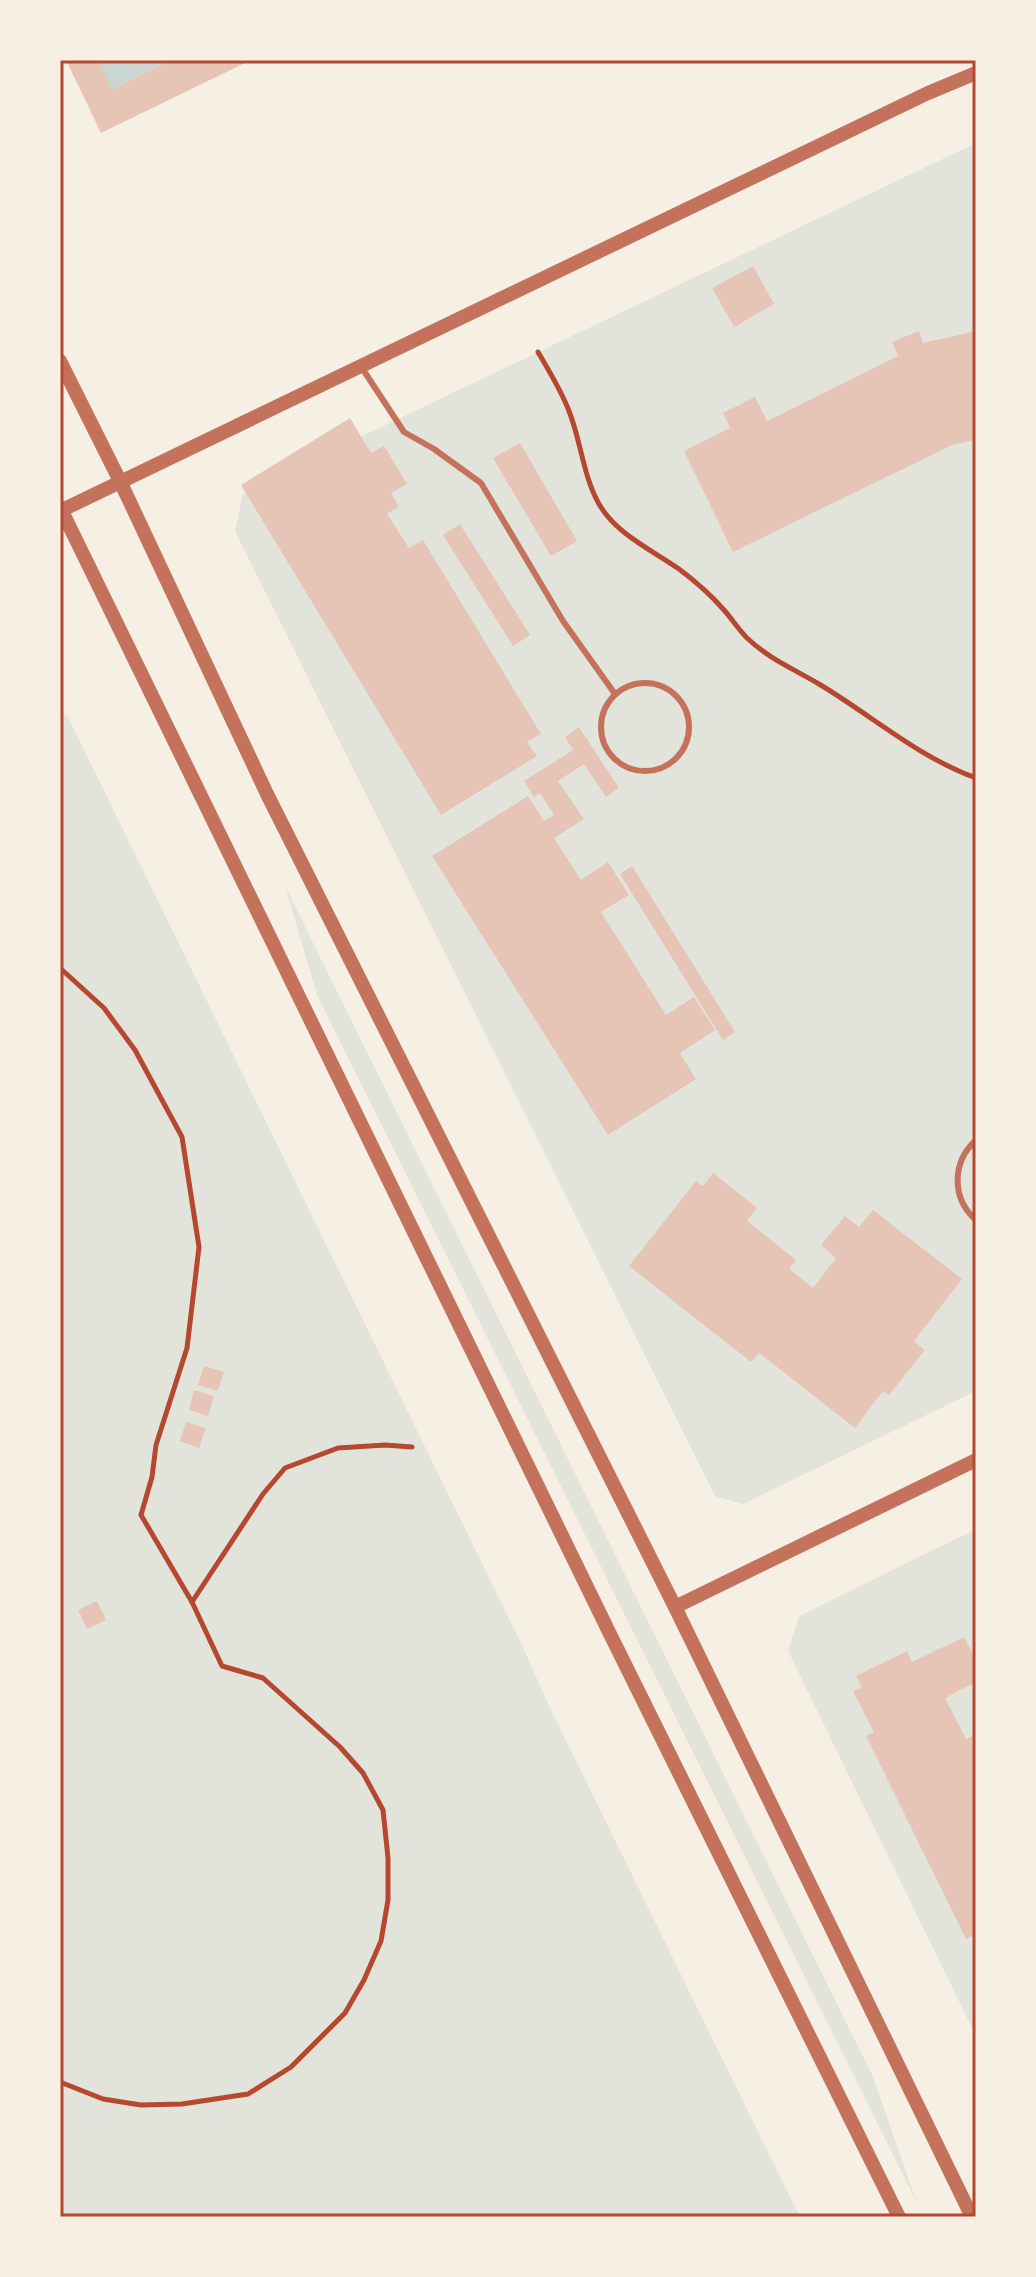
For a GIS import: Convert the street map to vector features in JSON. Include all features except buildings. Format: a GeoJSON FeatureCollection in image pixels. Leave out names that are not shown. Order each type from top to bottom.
{"type":"FeatureCollection","features":[{"type":"Feature","properties":{"kind":"street"},"geometry":{"type":"LineString","coordinates":[[899,2217],[60,509],[928,93],[976,73]]}},
{"type":"Feature","properties":{"kind":"street"},"geometry":{"type":"LineString","coordinates":[[60,361],[267,794],[675,1607],[972,2217]]}},
{"type":"Feature","properties":{"kind":"street"},"geometry":{"type":"LineString","coordinates":[[675,1607],[976,1460]]}},
{"type":"Feature","properties":{"kind":"lane"},"geometry":{"type":"LineString","coordinates":[[360,365],[404,432],[481,483],[563,621],[615,694]]}},
{"type":"Feature","properties":{"kind":"lane"},"geometry":{"type":"LineString","coordinates":[[651,682],[672,691],[686,709],[690,732],[681,753],[662,768],[639,771],[618,762],[604,743],[601,721],[609,700],[615,694],[628,685],[651,682]]}},
{"type":"Feature","properties":{"kind":"lane"},"geometry":{"type":"LineString","coordinates":[[976,1140],[960,1162],[957,1180],[960,1197],[976,1220]]}},
{"type":"Feature","properties":{"kind":"path"},"geometry":{"type":"LineString","coordinates":[[538,352],[570,412],[599,504],[611,519],[641,545],[679,569],[772,659],[819,684],[953,769],[976,778]]}},
{"type":"Feature","properties":{"kind":"path"},"geometry":{"type":"LineString","coordinates":[[60,968],[104,1008],[135,1050],[182,1137],[199,1247],[187,1348],[156,1445],[152,1477],[141,1515],[192,1602],[222,1666],[263,1678],[340,1747],[363,1773],[383,1810],[388,1900],[381,1941],[345,2013],[291,2067],[248,2094],[182,2104],[141,2105],[103,2099],[60,2082]]}},
{"type":"Feature","properties":{"kind":"path"},"geometry":{"type":"LineString","coordinates":[[192,1602],[263,1494],[285,1468],[338,1448],[412,1447]]}},
{"type":"Feature","properties":{"kind":"shaded area"},"geometry":{"type":"Polygon","coordinates":[[[98,60],[161,60],[163,64],[112,89],[98,60]]]}},
{"type":"Feature","properties":{"kind":"shaded area"},"geometry":{"type":"Polygon","coordinates":[[[976,143],[976,1391],[743,1504],[715,1496],[235,531],[243,493],[976,143]]]}},
{"type":"Feature","properties":{"kind":"shaded area"},"geometry":{"type":"Polygon","coordinates":[[[67,715],[800,2217],[60,2217],[60,718],[67,715]]]}},
{"type":"Feature","properties":{"kind":"shaded area"},"geometry":{"type":"Polygon","coordinates":[[[285,886],[873,2077],[917,2203],[317,995],[285,886]]]}},
{"type":"Feature","properties":{"kind":"shaded area"},"geometry":{"type":"Polygon","coordinates":[[[976,1529],[976,2036],[788,1651],[799,1616],[976,1529]]]}}]}
